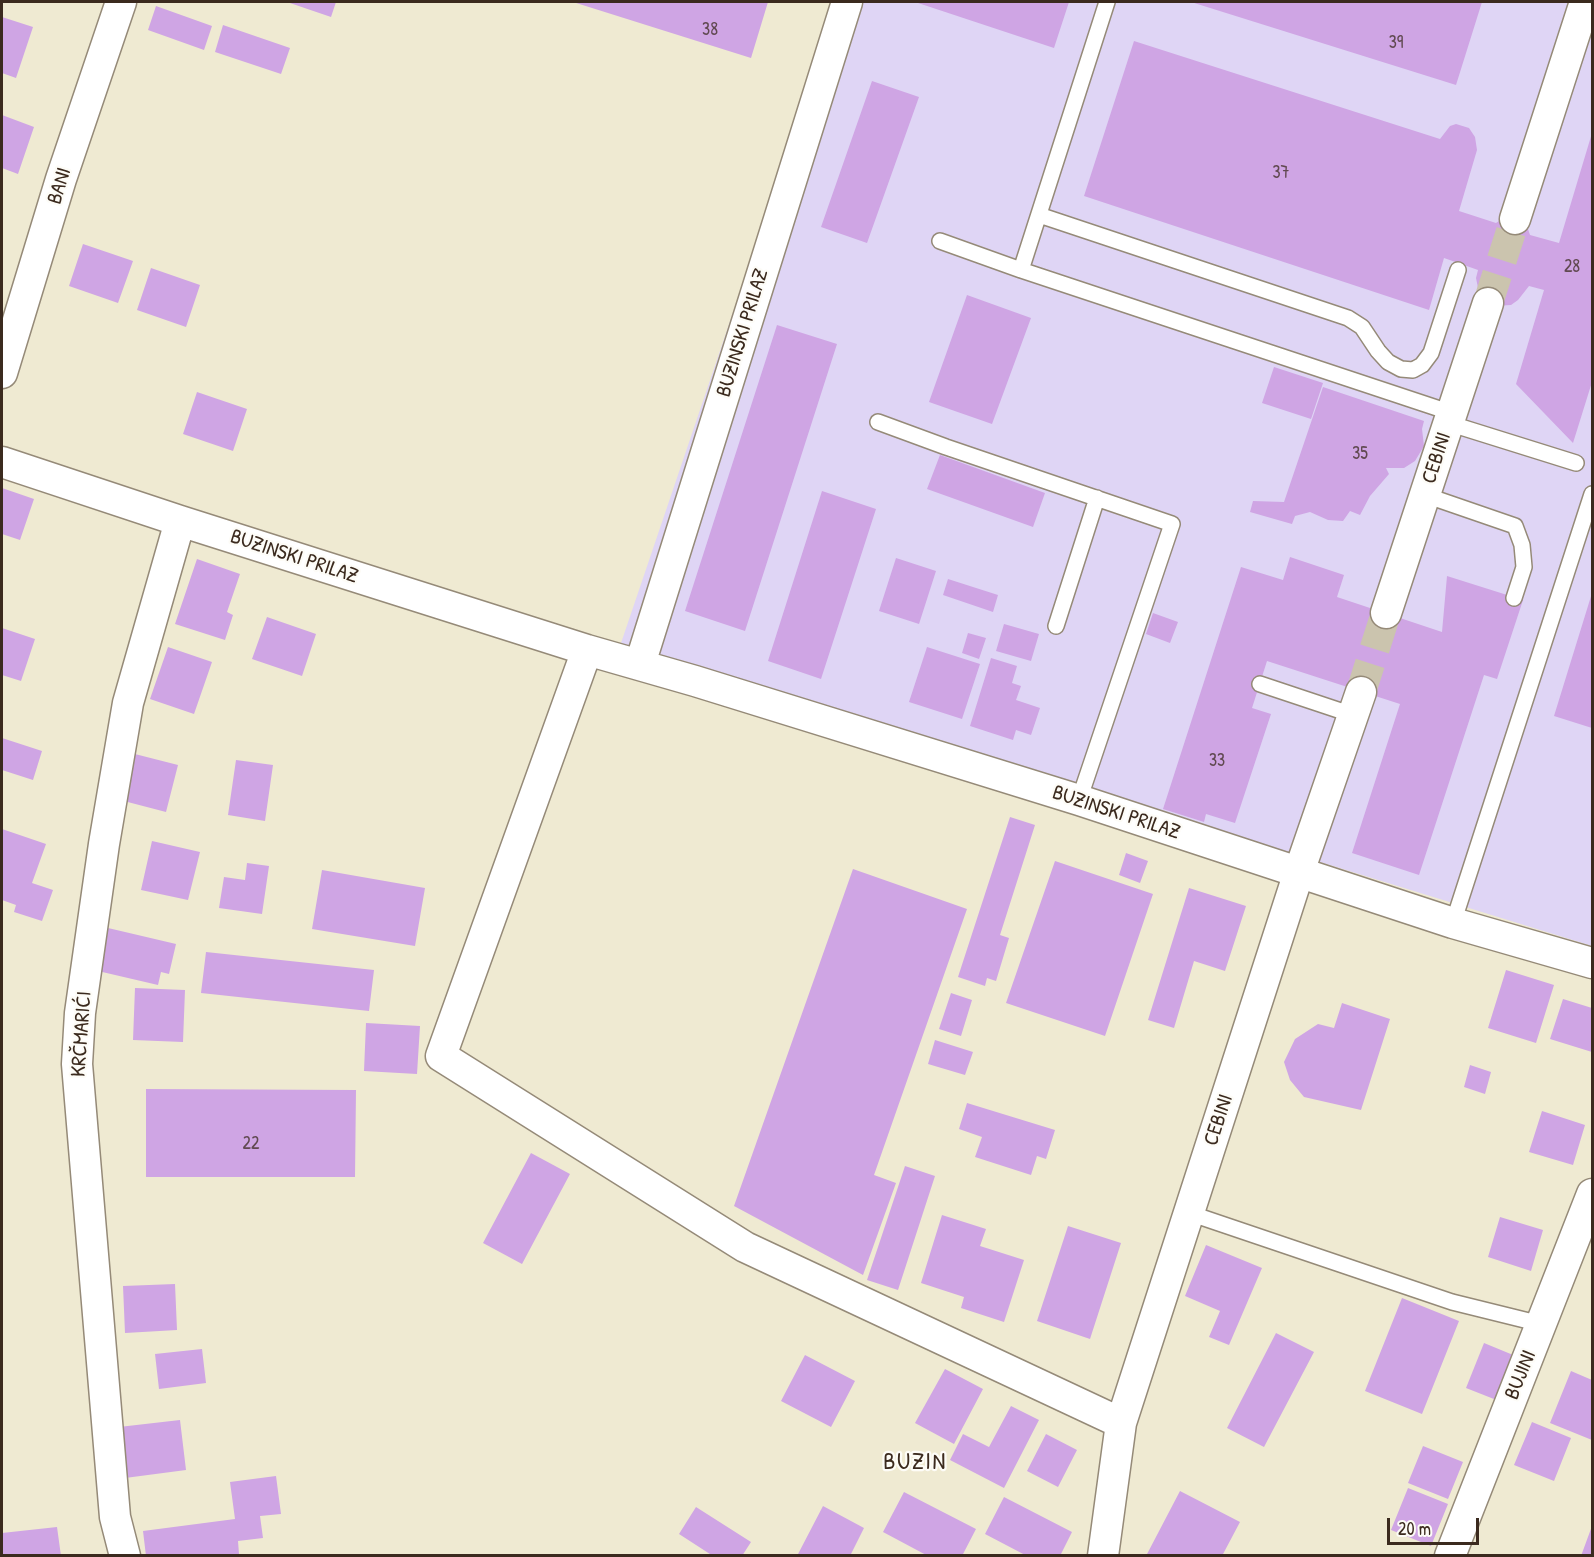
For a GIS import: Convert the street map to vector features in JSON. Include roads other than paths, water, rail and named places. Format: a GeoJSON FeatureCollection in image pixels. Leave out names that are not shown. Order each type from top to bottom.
{"type":"FeatureCollection","features":[{"type":"Feature","properties":{"kind":"street","name":"BANI"},"geometry":{"type":"LineString","coordinates":[[2,373],[61,179],[121,2]]}},
{"type":"Feature","properties":{"kind":"street","name":"BUZINSKI PRILAZ"},"geometry":{"type":"LineString","coordinates":[[640,664],[847,2]]}},
{"type":"Feature","properties":{"kind":"street"},"geometry":{"type":"LineString","coordinates":[[1515,219],[1585,2]]}},
{"type":"Feature","properties":{"kind":"street","name":"CEBINI"},"geometry":{"type":"LineString","coordinates":[[1386,613],[1488,303]]}},
{"type":"Feature","properties":{"kind":"street","name":"BUZINSKI PRILAZ"},"geometry":{"type":"LineString","coordinates":[[2,462],[587,650],[640,664],[1079,800],[1453,923],[1593,963]]}},
{"type":"Feature","properties":{"kind":"street","name":"KRČMARIĆI"},"geometry":{"type":"LineString","coordinates":[[125,1556],[115,1517],[78,1084],[80,1013],[104,844],[128,703],[180,521]]}},
{"type":"Feature","properties":{"kind":"street"},"geometry":{"type":"LineString","coordinates":[[587,650],[441,1056],[745,1247],[1121,1423]]}},
{"type":"Feature","properties":{"kind":"street","name":"CEBINI"},"geometry":{"type":"LineString","coordinates":[[1103,1556],[1121,1423],[1299,872],[1357,703]]}},
{"type":"Feature","properties":{"kind":"street","name":"BUJINI"},"geometry":{"type":"LineString","coordinates":[[1450,1556],[1593,1194]]}},
{"type":"Feature","properties":{"kind":"lane"},"geometry":{"type":"LineString","coordinates":[[1021,270],[1107,2]]}},
{"type":"Feature","properties":{"kind":"lane"},"geometry":{"type":"LineString","coordinates":[[1039,215],[1348,318],[1362,327],[1388,362],[1401,369],[1413,370],[1422,365],[1431,353],[1458,270]]}},
{"type":"Feature","properties":{"kind":"lane"},"geometry":{"type":"LineString","coordinates":[[940,241],[1576,463]]}},
{"type":"Feature","properties":{"kind":"lane"},"geometry":{"type":"LineString","coordinates":[[878,422],[956,451],[1172,524],[1079,800]]}},
{"type":"Feature","properties":{"kind":"lane"},"geometry":{"type":"LineString","coordinates":[[1453,923],[1593,494]]}},
{"type":"Feature","properties":{"kind":"lane"},"geometry":{"type":"LineString","coordinates":[[1425,495],[1515,526],[1522,545],[1524,567],[1514,598]]}},
{"type":"Feature","properties":{"kind":"lane"},"geometry":{"type":"LineString","coordinates":[[1056,626],[1096,498]]}},
{"type":"Feature","properties":{"kind":"lane"},"geometry":{"type":"LineString","coordinates":[[1260,684],[1357,703]]}},
{"type":"Feature","properties":{"kind":"lane"},"geometry":{"type":"LineString","coordinates":[[1189,1213],[1452,1302],[1541,1324]]}},
{"type":"Feature","properties":{"kind":"tunnel"},"geometry":{"type":"LineString","coordinates":[[1488,303],[1515,219]]}},
{"type":"Feature","properties":{"kind":"tunnel"},"geometry":{"type":"LineString","coordinates":[[1361,692],[1386,613]]}},
{"type":"Feature","properties":{"kind":"district","name":"BUZIN"},"geometry":{"type":"Point","coordinates":[915,1463]}}]}
